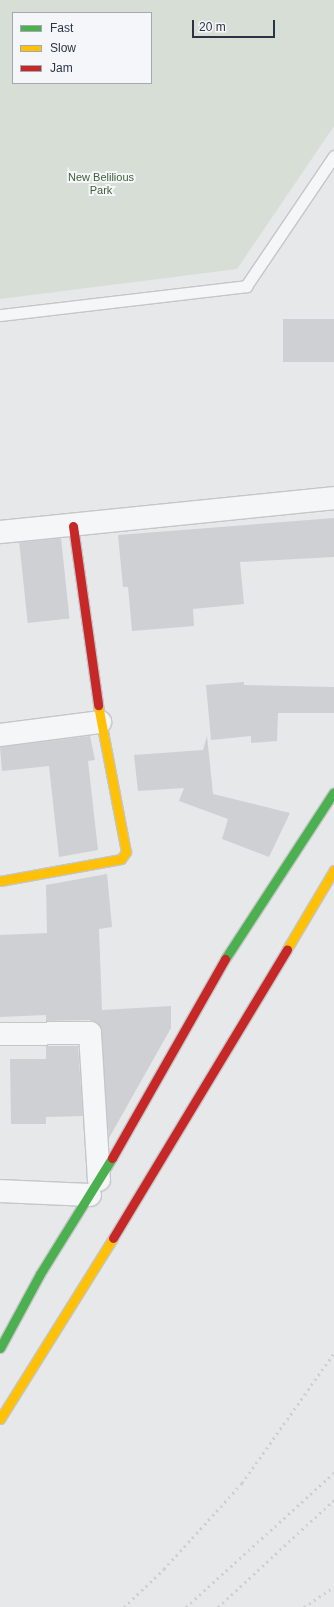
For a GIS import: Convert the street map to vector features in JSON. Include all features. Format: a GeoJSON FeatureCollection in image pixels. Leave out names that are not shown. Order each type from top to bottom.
{"type":"FeatureCollection","features":[{"type":"Feature","properties":{"kind":"street"},"geometry":{"type":"LineString","coordinates":[[0,532],[73,526],[334,498]]}},
{"type":"Feature","properties":{"kind":"street"},"geometry":{"type":"LineString","coordinates":[[0,881],[124,856],[100,722],[73,526]]}},
{"type":"Feature","properties":{"kind":"street"},"geometry":{"type":"LineString","coordinates":[[0,734],[100,722]]}},
{"type":"Feature","properties":{"kind":"street"},"geometry":{"type":"LineString","coordinates":[[0,1348],[40,1274],[94,1188],[226,956],[334,792]]}},
{"type":"Feature","properties":{"kind":"street"},"geometry":{"type":"LineString","coordinates":[[0,1419],[133,1206],[334,870]]}},
{"type":"Feature","properties":{"kind":"street"},"geometry":{"type":"LineString","coordinates":[[0,1034],[90,1033],[94,1188]]}},
{"type":"Feature","properties":{"kind":"street"},"geometry":{"type":"LineString","coordinates":[[0,1191],[94,1188]]}},
{"type":"Feature","properties":{"kind":"lane"},"geometry":{"type":"LineString","coordinates":[[0,315],[246,286],[334,156]]}},
{"type":"Feature","properties":{"kind":"green space","name":"New Belilious Park"},"geometry":{"type":"Polygon","coordinates":[[[0,0],[334,0],[334,126],[237,269],[0,299],[0,0]]]}},
{"type":"Feature","properties":{"kind":"building"},"geometry":{"type":"Polygon","coordinates":[[[283,319],[334,319],[334,362],[283,362],[283,319]]]}},
{"type":"Feature","properties":{"kind":"building"},"geometry":{"type":"Polygon","coordinates":[[[334,518],[334,557],[240,562],[244,604],[193,609],[194,626],[132,631],[128,587],[123,587],[118,535],[334,518]]]}},
{"type":"Feature","properties":{"kind":"building"},"geometry":{"type":"Polygon","coordinates":[[[61,538],[69,619],[28,623],[19,542],[61,538]]]}},
{"type":"Feature","properties":{"kind":"building"},"geometry":{"type":"Polygon","coordinates":[[[244,682],[244,685],[334,687],[334,713],[278,713],[277,741],[251,743],[251,736],[211,740],[206,685],[244,682]]]}},
{"type":"Feature","properties":{"kind":"building"},"geometry":{"type":"Polygon","coordinates":[[[90,736],[95,760],[88,761],[98,850],[59,857],[49,766],[2,771],[0,747],[90,736]]]}},
{"type":"Feature","properties":{"kind":"building"},"geometry":{"type":"Polygon","coordinates":[[[207,736],[213,794],[290,813],[269,857],[222,839],[228,819],[179,801],[184,788],[138,791],[134,755],[203,750],[207,736]]]}},
{"type":"Feature","properties":{"kind":"building"},"geometry":{"type":"Polygon","coordinates":[[[107,874],[112,927],[99,929],[102,1010],[171,1006],[171,1028],[109,1138],[100,1026],[90,1020],[46,1021],[46,1015],[0,1017],[0,935],[47,933],[46,885],[107,874]]]}},
{"type":"Feature","properties":{"kind":"building"},"geometry":{"type":"Polygon","coordinates":[[[46,1046],[78,1046],[83,1116],[46,1117],[46,1124],[11,1124],[10,1059],[46,1059],[46,1046]]]}},
{"type":"Feature","properties":{"kind":"railway"},"geometry":{"type":"LineString","coordinates":[[124,1607],[164,1569],[242,1483],[334,1353]]}},
{"type":"Feature","properties":{"kind":"railway"},"geometry":{"type":"LineString","coordinates":[[186,1607],[334,1473]]}},
{"type":"Feature","properties":{"kind":"railway"},"geometry":{"type":"LineString","coordinates":[[218,1607],[334,1500]]}},
{"type":"Feature","properties":{"kind":"railway"},"geometry":{"type":"LineString","coordinates":[[304,1607],[334,1587]]}},
{"type":"Feature","properties":{"kind":"traffic: fast"},"geometry":{"type":"LineString","coordinates":[[225,959],[334,792]]}},
{"type":"Feature","properties":{"kind":"traffic: fast"},"geometry":{"type":"LineString","coordinates":[[0,1348],[40,1274],[112,1158]]}},
{"type":"Feature","properties":{"kind":"traffic: slow"},"geometry":{"type":"LineString","coordinates":[[0,881],[121,859],[126,852],[98,705]]}},
{"type":"Feature","properties":{"kind":"traffic: slow"},"geometry":{"type":"LineString","coordinates":[[287,949],[334,870]]}},
{"type":"Feature","properties":{"kind":"traffic: slow"},"geometry":{"type":"LineString","coordinates":[[0,1419],[113,1238]]}},
{"type":"Feature","properties":{"kind":"traffic: jam"},"geometry":{"type":"LineString","coordinates":[[73,526],[98,705]]}},
{"type":"Feature","properties":{"kind":"traffic: jam"},"geometry":{"type":"LineString","coordinates":[[113,1238],[287,949]]}},
{"type":"Feature","properties":{"kind":"traffic: jam"},"geometry":{"type":"LineString","coordinates":[[112,1158],[225,959]]}}]}
